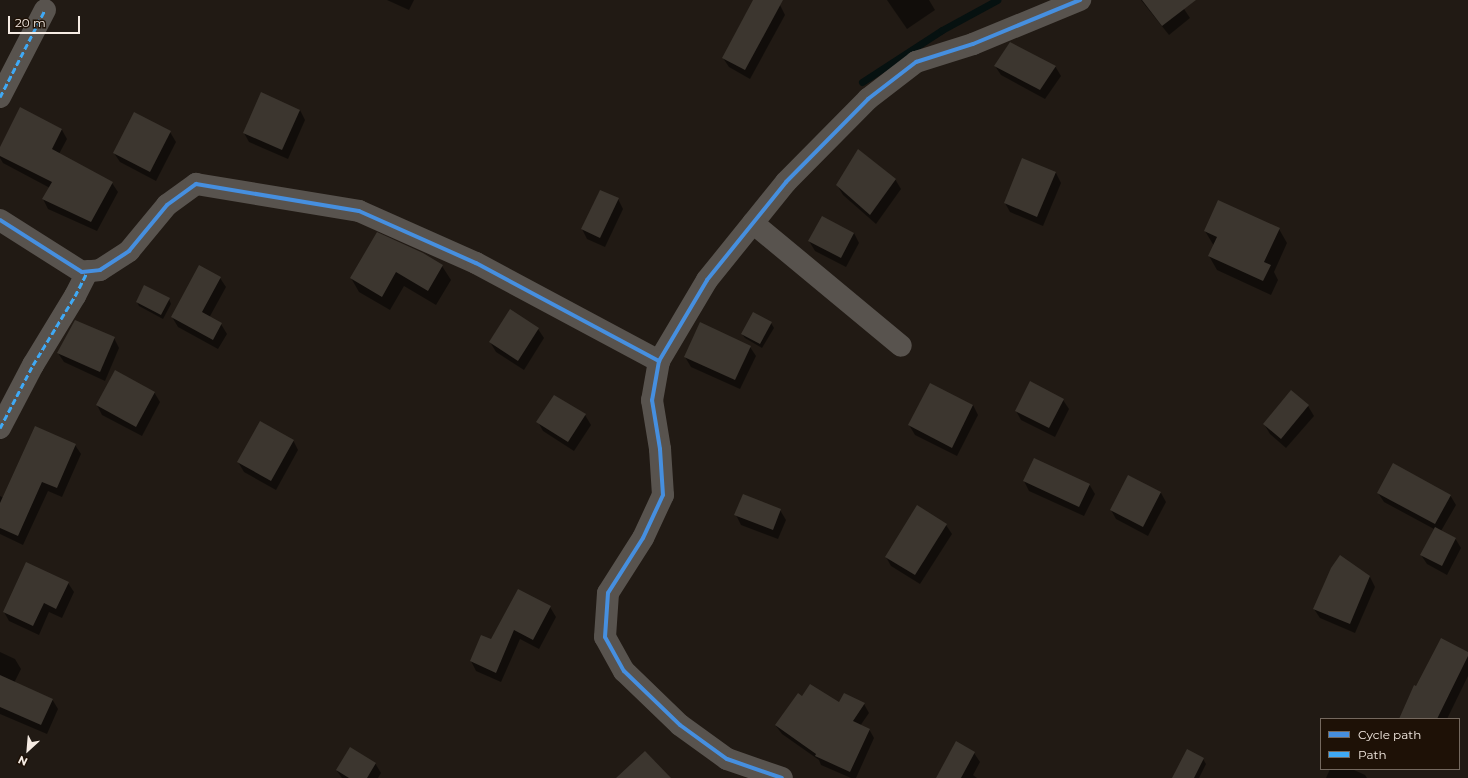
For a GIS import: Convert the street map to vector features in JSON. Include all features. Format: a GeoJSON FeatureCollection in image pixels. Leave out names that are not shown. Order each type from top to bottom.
{"type":"FeatureCollection","features":[{"type":"Feature","properties":{"kind":"street"},"geometry":{"type":"LineString","coordinates":[[782,778],[727,759],[680,725],[624,670],[605,637],[608,593],[643,538],[663,495],[660,449],[652,400],[659,361],[707,280],[786,182],[868,99],[916,62],[973,44],[1080,0]]}},
{"type":"Feature","properties":{"kind":"street"},"geometry":{"type":"LineString","coordinates":[[0,97],[45,10]]}},
{"type":"Feature","properties":{"kind":"street"},"geometry":{"type":"LineString","coordinates":[[0,220],[82,272],[100,270],[129,251],[167,204],[196,184],[359,211],[476,263],[659,361]]}},
{"type":"Feature","properties":{"kind":"street"},"geometry":{"type":"LineString","coordinates":[[753,223],[901,346]]}},
{"type":"Feature","properties":{"kind":"street"},"geometry":{"type":"LineString","coordinates":[[0,428],[33,365],[75,296],[88,271]]}},
{"type":"Feature","properties":{"kind":"building"},"geometry":{"type":"Polygon","coordinates":[[[753,0],[783,0],[745,70],[722,58],[753,0]]]}},
{"type":"Feature","properties":{"kind":"building"},"geometry":{"type":"Polygon","coordinates":[[[1142,0],[1196,0],[1162,26],[1142,0]]]}},
{"type":"Feature","properties":{"kind":"building"},"geometry":{"type":"Polygon","coordinates":[[[1010,42],[1056,66],[1040,90],[994,66],[1010,42]]]}},
{"type":"Feature","properties":{"kind":"building"},"geometry":{"type":"Polygon","coordinates":[[[261,92],[300,110],[282,150],[243,133],[261,92]]]}},
{"type":"Feature","properties":{"kind":"building"},"geometry":{"type":"Polygon","coordinates":[[[20,107],[62,129],[52,149],[113,182],[91,222],[42,199],[52,182],[0,156],[0,147],[20,107]]]}},
{"type":"Feature","properties":{"kind":"building"},"geometry":{"type":"Polygon","coordinates":[[[134,112],[171,131],[150,172],[113,153],[134,112]]]}},
{"type":"Feature","properties":{"kind":"building"},"geometry":{"type":"Polygon","coordinates":[[[858,149],[896,179],[870,215],[836,185],[858,149]]]}},
{"type":"Feature","properties":{"kind":"building"},"geometry":{"type":"Polygon","coordinates":[[[1022,158],[1056,172],[1037,217],[1004,203],[1022,158]]]}},
{"type":"Feature","properties":{"kind":"building"},"geometry":{"type":"Polygon","coordinates":[[[600,190],[619,198],[600,238],[581,229],[600,190]]]}},
{"type":"Feature","properties":{"kind":"building"},"geometry":{"type":"Polygon","coordinates":[[[1218,200],[1280,228],[1264,262],[1271,265],[1263,281],[1208,256],[1217,237],[1204,231],[1218,200]]]}},
{"type":"Feature","properties":{"kind":"building"},"geometry":{"type":"Polygon","coordinates":[[[822,216],[854,233],[841,258],[808,241],[822,216]]]}},
{"type":"Feature","properties":{"kind":"building"},"geometry":{"type":"Polygon","coordinates":[[[377,232],[423,253],[443,265],[428,291],[396,272],[382,297],[350,278],[377,232]]]}},
{"type":"Feature","properties":{"kind":"building"},"geometry":{"type":"Polygon","coordinates":[[[199,265],[221,277],[202,312],[222,323],[213,340],[171,317],[199,265]]]}},
{"type":"Feature","properties":{"kind":"building"},"geometry":{"type":"Polygon","coordinates":[[[144,285],[170,298],[161,315],[136,302],[144,285]]]}},
{"type":"Feature","properties":{"kind":"building"},"geometry":{"type":"Polygon","coordinates":[[[510,309],[539,328],[518,361],[489,342],[510,309]]]}},
{"type":"Feature","properties":{"kind":"building"},"geometry":{"type":"Polygon","coordinates":[[[753,312],[772,322],[760,344],[741,334],[753,312]]]}},
{"type":"Feature","properties":{"kind":"building"},"geometry":{"type":"Polygon","coordinates":[[[75,320],[115,337],[100,372],[57,353],[75,320]]]}},
{"type":"Feature","properties":{"kind":"building"},"geometry":{"type":"Polygon","coordinates":[[[700,322],[751,346],[735,380],[684,357],[700,322]]]}},
{"type":"Feature","properties":{"kind":"building"},"geometry":{"type":"Polygon","coordinates":[[[115,370],[155,392],[136,427],[96,405],[115,370]]]}},
{"type":"Feature","properties":{"kind":"building"},"geometry":{"type":"Polygon","coordinates":[[[1030,381],[1064,399],[1049,428],[1015,411],[1030,381]]]}},
{"type":"Feature","properties":{"kind":"building"},"geometry":{"type":"Polygon","coordinates":[[[930,383],[973,405],[952,448],[908,425],[930,383]]]}},
{"type":"Feature","properties":{"kind":"building"},"geometry":{"type":"Polygon","coordinates":[[[1291,390],[1309,405],[1281,439],[1263,424],[1291,390]]]}},
{"type":"Feature","properties":{"kind":"building"},"geometry":{"type":"Polygon","coordinates":[[[554,395],[586,414],[568,442],[536,422],[554,395]]]}},
{"type":"Feature","properties":{"kind":"building"},"geometry":{"type":"Polygon","coordinates":[[[260,421],[294,440],[271,481],[237,462],[260,421]]]}},
{"type":"Feature","properties":{"kind":"building"},"geometry":{"type":"Polygon","coordinates":[[[35,426],[76,444],[57,488],[42,482],[18,536],[0,528],[0,503],[35,426]]]}},
{"type":"Feature","properties":{"kind":"building"},"geometry":{"type":"Polygon","coordinates":[[[1034,458],[1090,484],[1079,507],[1023,481],[1034,458]]]}},
{"type":"Feature","properties":{"kind":"building"},"geometry":{"type":"Polygon","coordinates":[[[1393,463],[1451,495],[1435,524],[1377,493],[1393,463]]]}},
{"type":"Feature","properties":{"kind":"building"},"geometry":{"type":"Polygon","coordinates":[[[1128,475],[1161,492],[1143,527],[1110,510],[1128,475]]]}},
{"type":"Feature","properties":{"kind":"building"},"geometry":{"type":"Polygon","coordinates":[[[743,494],[781,509],[773,530],[734,515],[743,494]]]}},
{"type":"Feature","properties":{"kind":"building"},"geometry":{"type":"Polygon","coordinates":[[[917,505],[947,524],[915,575],[885,557],[917,505]]]}},
{"type":"Feature","properties":{"kind":"building"},"geometry":{"type":"Polygon","coordinates":[[[1435,527],[1456,538],[1442,566],[1420,555],[1435,527]]]}},
{"type":"Feature","properties":{"kind":"building"},"geometry":{"type":"Polygon","coordinates":[[[1340,555],[1370,576],[1350,624],[1313,609],[1331,568],[1340,555]]]}},
{"type":"Feature","properties":{"kind":"building"},"geometry":{"type":"Polygon","coordinates":[[[26,562],[69,582],[56,609],[44,603],[33,626],[3,612],[26,562]]]}},
{"type":"Feature","properties":{"kind":"building"},"geometry":{"type":"Polygon","coordinates":[[[518,589],[551,606],[533,640],[514,630],[496,673],[470,661],[481,635],[491,639],[518,589]]]}},
{"type":"Feature","properties":{"kind":"building"},"geometry":{"type":"Polygon","coordinates":[[[1441,638],[1468,652],[1468,656],[1437,718],[1399,718],[1414,685],[1416,686],[1441,638]]]}},
{"type":"Feature","properties":{"kind":"building"},"geometry":{"type":"Polygon","coordinates":[[[0,675],[53,699],[41,725],[0,707],[0,675]]]}},
{"type":"Feature","properties":{"kind":"building"},"geometry":{"type":"Polygon","coordinates":[[[810,684],[839,702],[844,693],[865,703],[853,721],[870,729],[850,772],[815,756],[816,754],[775,725],[798,693],[802,696],[810,684]]]}},
{"type":"Feature","properties":{"kind":"building"},"geometry":{"type":"Polygon","coordinates":[[[956,741],[975,752],[961,778],[936,778],[956,741]]]}},
{"type":"Feature","properties":{"kind":"building"},"geometry":{"type":"Polygon","coordinates":[[[350,747],[376,763],[367,778],[349,778],[336,770],[350,747]]]}},
{"type":"Feature","properties":{"kind":"building"},"geometry":{"type":"Polygon","coordinates":[[[1187,749],[1204,758],[1194,778],[1172,778],[1187,749]]]}},
{"type":"Feature","properties":{"kind":"building"},"geometry":{"type":"Polygon","coordinates":[[[645,751],[671,778],[616,778],[645,751]]]}},
{"type":"Feature","properties":{"kind":"waterway"},"geometry":{"type":"LineString","coordinates":[[862,82],[942,30],[997,0]]}},
{"type":"Feature","properties":{"kind":"marked path"},"geometry":{"type":"LineString","coordinates":[[0,97],[45,10]]}},
{"type":"Feature","properties":{"kind":"marked path"},"geometry":{"type":"LineString","coordinates":[[0,428],[33,365],[75,296],[88,271]]}},
{"type":"Feature","properties":{"kind":"cycle path"},"geometry":{"type":"LineString","coordinates":[[0,220],[82,272],[100,270],[129,251],[167,205],[196,184],[359,211],[476,263],[659,361],[707,280],[786,182],[868,99],[916,62],[973,44],[1080,0]]}},
{"type":"Feature","properties":{"kind":"cycle path"},"geometry":{"type":"LineString","coordinates":[[659,361],[652,400],[660,449],[663,495],[643,538],[608,593],[605,637],[624,671],[680,725],[727,759],[782,778]]}}]}
